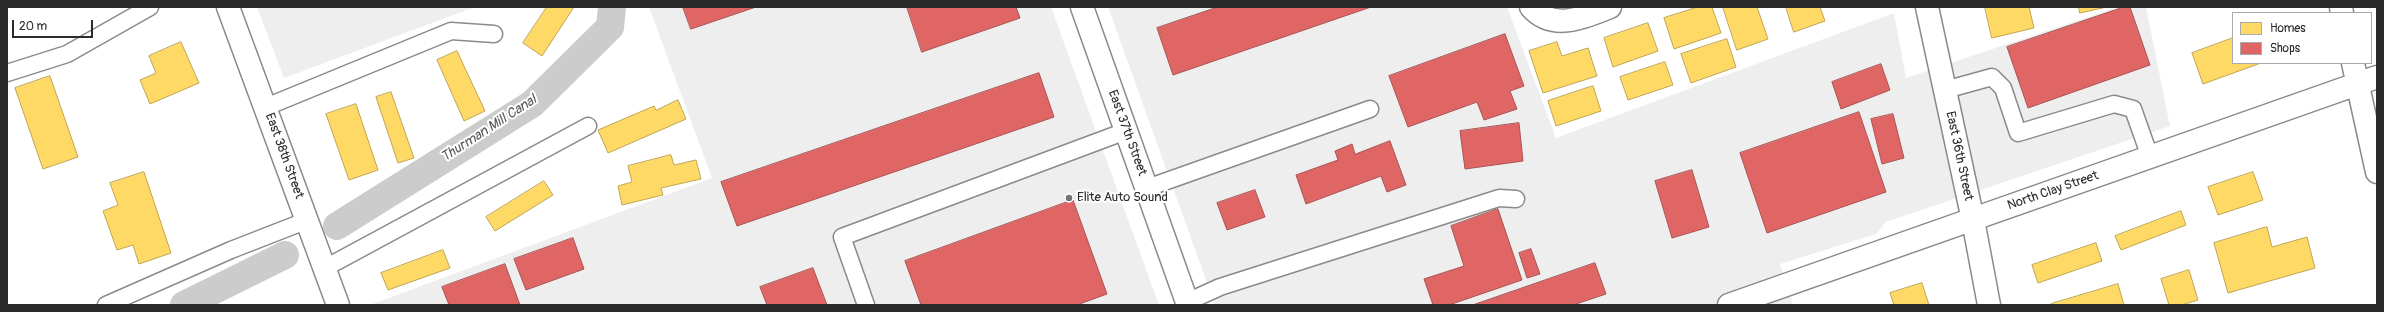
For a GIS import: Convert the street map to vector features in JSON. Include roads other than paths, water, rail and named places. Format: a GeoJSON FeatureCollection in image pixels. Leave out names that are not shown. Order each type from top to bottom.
{"type":"FeatureCollection","features":[{"type":"Feature","properties":{"kind":"street","name":"East 38th Street"},"geometry":{"type":"LineString","coordinates":[[228,7],[308,220],[338,305]]}},
{"type":"Feature","properties":{"kind":"street","name":"East 37th Street"},"geometry":{"type":"LineString","coordinates":[[1082,7],[1188,304]]}},
{"type":"Feature","properties":{"kind":"street"},"geometry":{"type":"LineString","coordinates":[[1539,12],[1566,22],[1610,7]]}},
{"type":"Feature","properties":{"kind":"street","name":"East 36th Street"},"geometry":{"type":"LineString","coordinates":[[1927,7],[1973,220],[1989,305]]}},
{"type":"Feature","properties":{"kind":"street"},"geometry":{"type":"LineString","coordinates":[[2363,74],[2377,172]]}},
{"type":"Feature","properties":{"kind":"street","name":"North Clay Street"},"geometry":{"type":"LineString","coordinates":[[1729,305],[2150,157],[2363,74]]}},
{"type":"Feature","properties":{"kind":"lane"},"geometry":{"type":"LineString","coordinates":[[7,73],[68,54],[150,7]]}},
{"type":"Feature","properties":{"kind":"lane"},"geometry":{"type":"LineString","coordinates":[[266,107],[451,31],[494,34]]}},
{"type":"Feature","properties":{"kind":"lane"},"geometry":{"type":"LineString","coordinates":[[1945,90],[1992,77],[2003,88],[2018,133],[2114,104],[2133,110],[2150,157]]}},
{"type":"Feature","properties":{"kind":"lane"},"geometry":{"type":"LineString","coordinates":[[1147,188],[1370,109]]}},
{"type":"Feature","properties":{"kind":"lane"},"geometry":{"type":"LineString","coordinates":[[325,268],[588,126]]}},
{"type":"Feature","properties":{"kind":"lane"},"geometry":{"type":"LineString","coordinates":[[866,305],[842,237],[1126,132]]}},
{"type":"Feature","properties":{"kind":"lane"},"geometry":{"type":"LineString","coordinates":[[1188,304],[1220,287],[1499,198],[1516,199]]}},
{"type":"Feature","properties":{"kind":"lane"},"geometry":{"type":"LineString","coordinates":[[106,305],[231,250],[308,220]]}},
{"type":"Feature","properties":{"kind":"waterway","name":"Thurman Mill Canal"},"geometry":{"type":"LineString","coordinates":[[337,226],[532,104],[610,27],[612,7]]}},
{"type":"Feature","properties":{"kind":"waterway","name":"Thurman Mill Canal"},"geometry":{"type":"LineString","coordinates":[[184,305],[285,255]]}},
{"type":"Feature","properties":{"kind":"place","name":"Elite Auto Sound"},"geometry":{"type":"Point","coordinates":[1069,198]}}]}
